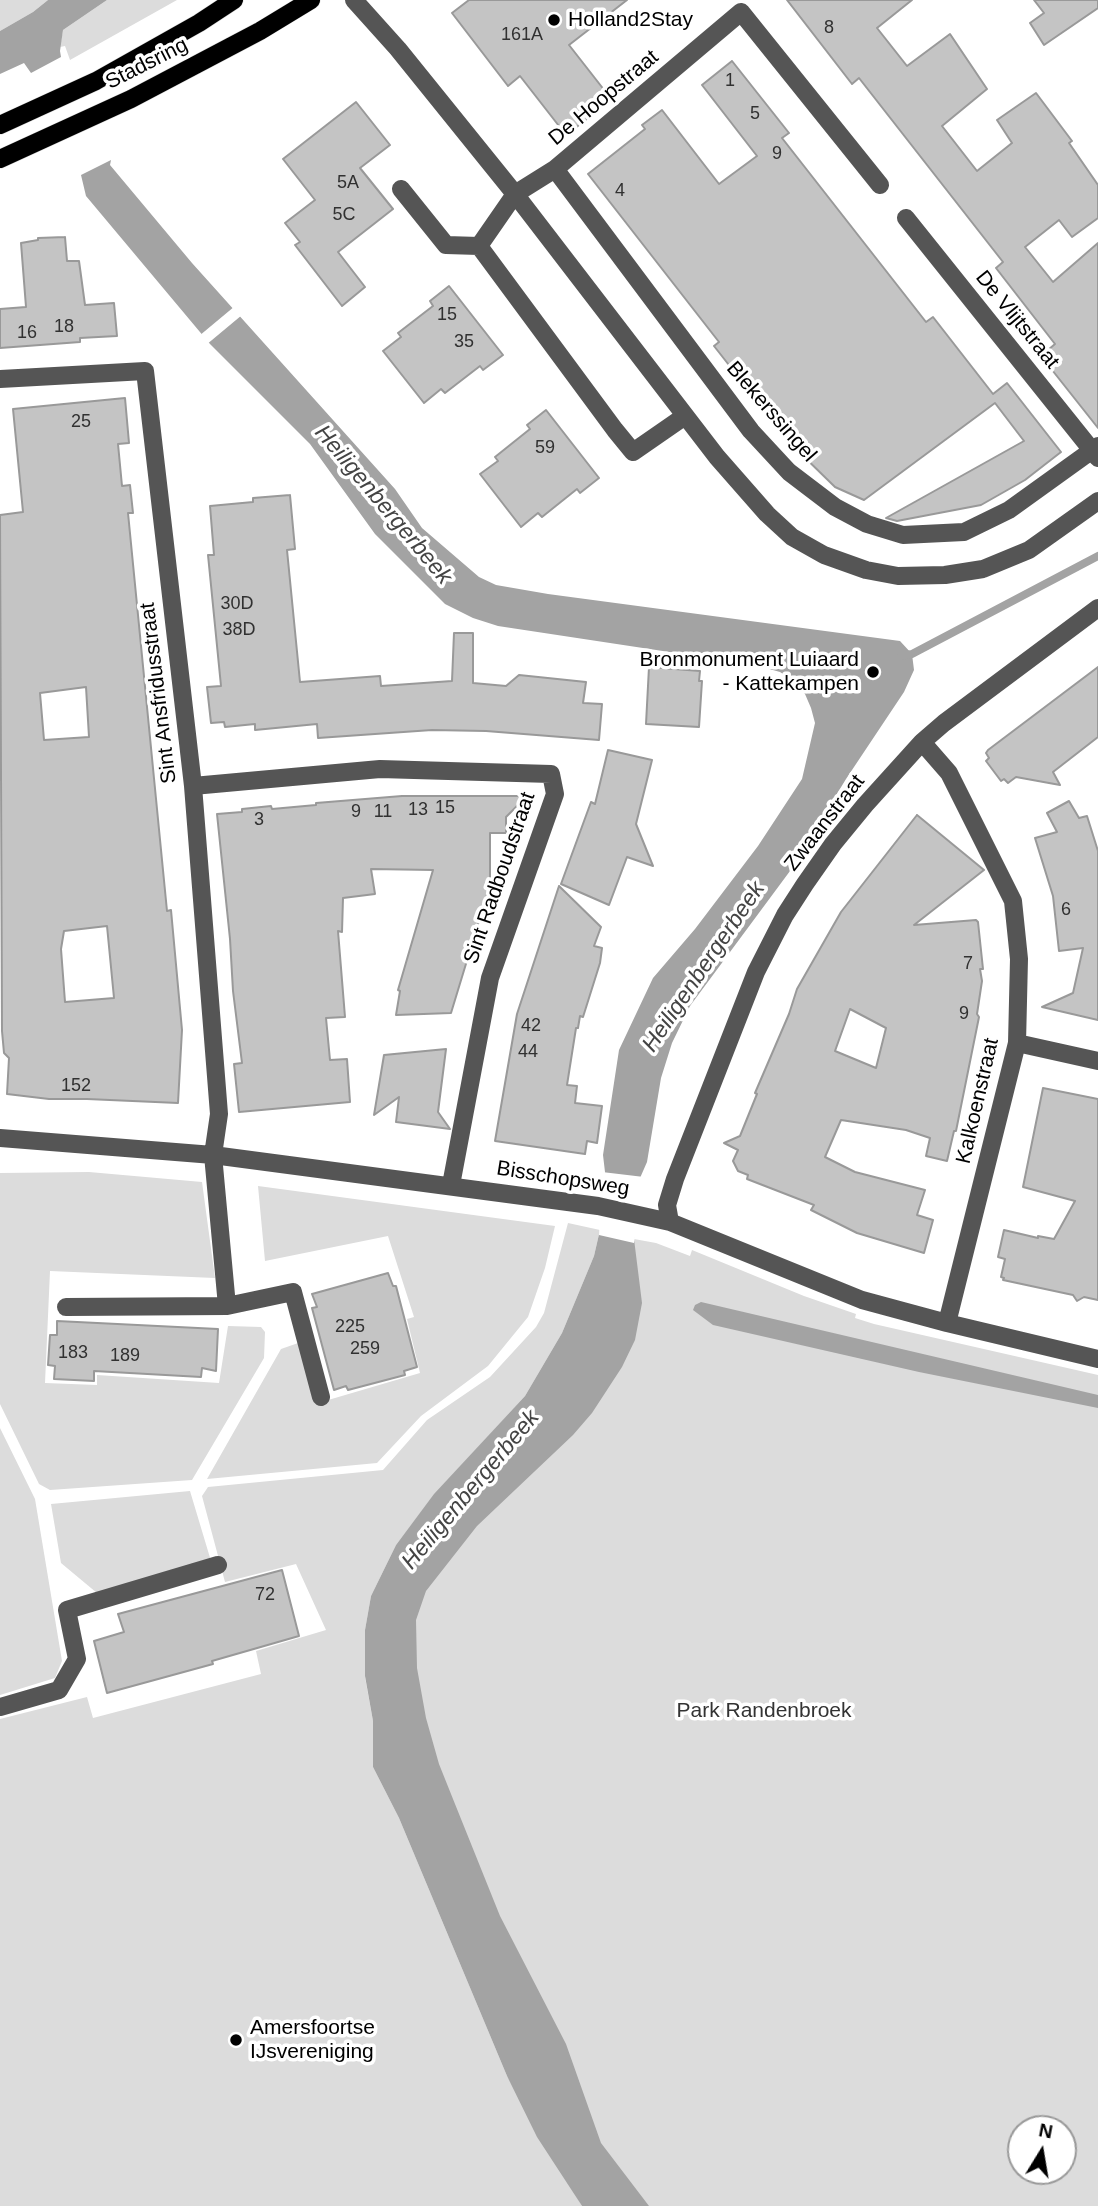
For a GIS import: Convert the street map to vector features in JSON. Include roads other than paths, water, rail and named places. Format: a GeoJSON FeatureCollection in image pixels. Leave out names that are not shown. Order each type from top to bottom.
{"type":"FeatureCollection","features":[{"type":"Feature","properties":{"kind":"main road","name":"Stadsring"},"geometry":{"type":"LineString","coordinates":[[0,125],[96,81],[199,23],[234,0]]}},
{"type":"Feature","properties":{"kind":"main road","name":"Stadsring"},"geometry":{"type":"LineString","coordinates":[[0,159],[131,99],[260,31],[311,0]]}},
{"type":"Feature","properties":{"kind":"street"},"geometry":{"type":"LineString","coordinates":[[354,0],[398,49],[515,194],[725,467],[767,514],[792,537],[824,555],[866,570],[898,576],[946,575],[983,569],[1029,550],[1098,501]]}},
{"type":"Feature","properties":{"kind":"street"},"geometry":{"type":"LineString","coordinates":[[740,6],[880,186]]}},
{"type":"Feature","properties":{"kind":"street","name":"De Hoopstraat"},"geometry":{"type":"LineString","coordinates":[[515,194],[555,169],[740,6]]}},
{"type":"Feature","properties":{"kind":"street","name":"Blekerssingel"},"geometry":{"type":"LineString","coordinates":[[555,169],[751,431],[789,472],[835,507],[867,524],[903,534],[964,532],[1009,510],[1096,452]]}},
{"type":"Feature","properties":{"kind":"street"},"geometry":{"type":"LineString","coordinates":[[401,189],[446,245],[479,246]]}},
{"type":"Feature","properties":{"kind":"street"},"geometry":{"type":"LineString","coordinates":[[479,246],[515,194]]}},
{"type":"Feature","properties":{"kind":"street","name":"De Vlijtstraat"},"geometry":{"type":"LineString","coordinates":[[906,218],[1096,452]]}},
{"type":"Feature","properties":{"kind":"street"},"geometry":{"type":"LineString","coordinates":[[479,246],[633,452],[685,416]]}},
{"type":"Feature","properties":{"kind":"street","name":"Sint Ansfridusstraat"},"geometry":{"type":"LineString","coordinates":[[0,379],[145,371],[193,786],[219,1114],[213,1155],[227,1306]]}},
{"type":"Feature","properties":{"kind":"street","name":"Zwaanstraat"},"geometry":{"type":"LineString","coordinates":[[670,1222],[667,1205],[675,1179],[756,972],[785,915],[833,844],[922,743],[944,723],[1098,608]]}},
{"type":"Feature","properties":{"kind":"street","name":"Kalkoenstraat"},"geometry":{"type":"LineString","coordinates":[[922,743],[949,773],[1013,901],[1019,959],[1017,1043],[947,1324]]}},
{"type":"Feature","properties":{"kind":"street","name":"Sint Radboudstraat"},"geometry":{"type":"LineString","coordinates":[[193,786],[380,769],[551,774],[555,793],[490,978],[451,1185]]}},
{"type":"Feature","properties":{"kind":"street"},"geometry":{"type":"LineString","coordinates":[[1017,1043],[1098,1062]]}},
{"type":"Feature","properties":{"kind":"street","name":"Bisschopsweg"},"geometry":{"type":"LineString","coordinates":[[0,1138],[213,1155],[451,1185],[639,1214],[670,1222],[862,1300],[947,1324],[1098,1359]]}},
{"type":"Feature","properties":{"kind":"street"},"geometry":{"type":"LineString","coordinates":[[66,1307],[227,1306],[293,1292],[321,1397]]}},
{"type":"Feature","properties":{"kind":"street"},"geometry":{"type":"LineString","coordinates":[[0,1707],[59,1690],[77,1659],[67,1610],[218,1565]]}},
{"type":"Feature","properties":{"kind":"water"},"geometry":{"type":"Polygon","coordinates":[[[48,0],[107,0],[63,30],[61,57],[31,73],[24,63],[0,74],[0,31],[48,0]]]}},
{"type":"Feature","properties":{"kind":"water","name":"Heiligenbergerbeek"},"geometry":{"type":"Polygon","coordinates":[[[111,160],[110,165],[192,263],[395,489],[422,528],[479,577],[496,585],[548,594],[900,641],[912,654],[914,670],[904,692],[846,779],[790,871],[690,1006],[672,1043],[661,1078],[647,1162],[640,1178],[634,1239],[642,1303],[635,1340],[622,1367],[592,1413],[573,1435],[477,1526],[426,1591],[416,1620],[417,1668],[426,1718],[439,1764],[500,1916],[566,2044],[601,2143],[649,2206],[582,2206],[537,2137],[507,2076],[399,1818],[373,1767],[373,1721],[365,1676],[365,1630],[371,1596],[396,1545],[434,1494],[525,1396],[562,1333],[594,1256],[600,1230],[605,1172],[603,1155],[619,1050],[653,978],[695,929],[758,846],[802,779],[815,723],[805,694],[795,682],[780,672],[755,665],[498,626],[473,618],[445,604],[375,534],[310,444],[210,344],[86,196],[81,175],[111,160]]]}},
{"type":"Feature","properties":{"kind":"water"},"geometry":{"type":"Polygon","coordinates":[[[701,1302],[1098,1395],[1098,1408],[919,1372],[713,1325],[693,1310],[695,1305],[701,1302]]]}},
{"type":"Feature","properties":{"kind":"waterway"},"geometry":{"type":"LineString","coordinates":[[901,656],[912,654],[1098,556]]}},
{"type":"Feature","properties":{"kind":"place","name":"Holland2Stay"},"geometry":{"type":"Point","coordinates":[554,20]}},
{"type":"Feature","properties":{"kind":"place","name":"Bronmonument Luiaard - Kattekampen"},"geometry":{"type":"Point","coordinates":[873,672]}},
{"type":"Feature","properties":{"kind":"place","name":"Amersfoortse IJsvereniging"},"geometry":{"type":"Point","coordinates":[236,2040]}},
{"type":"Feature","properties":{"kind":"park label","name":"Park Randenbroek"},"geometry":{"type":"Point","coordinates":[764,1711]}}]}
